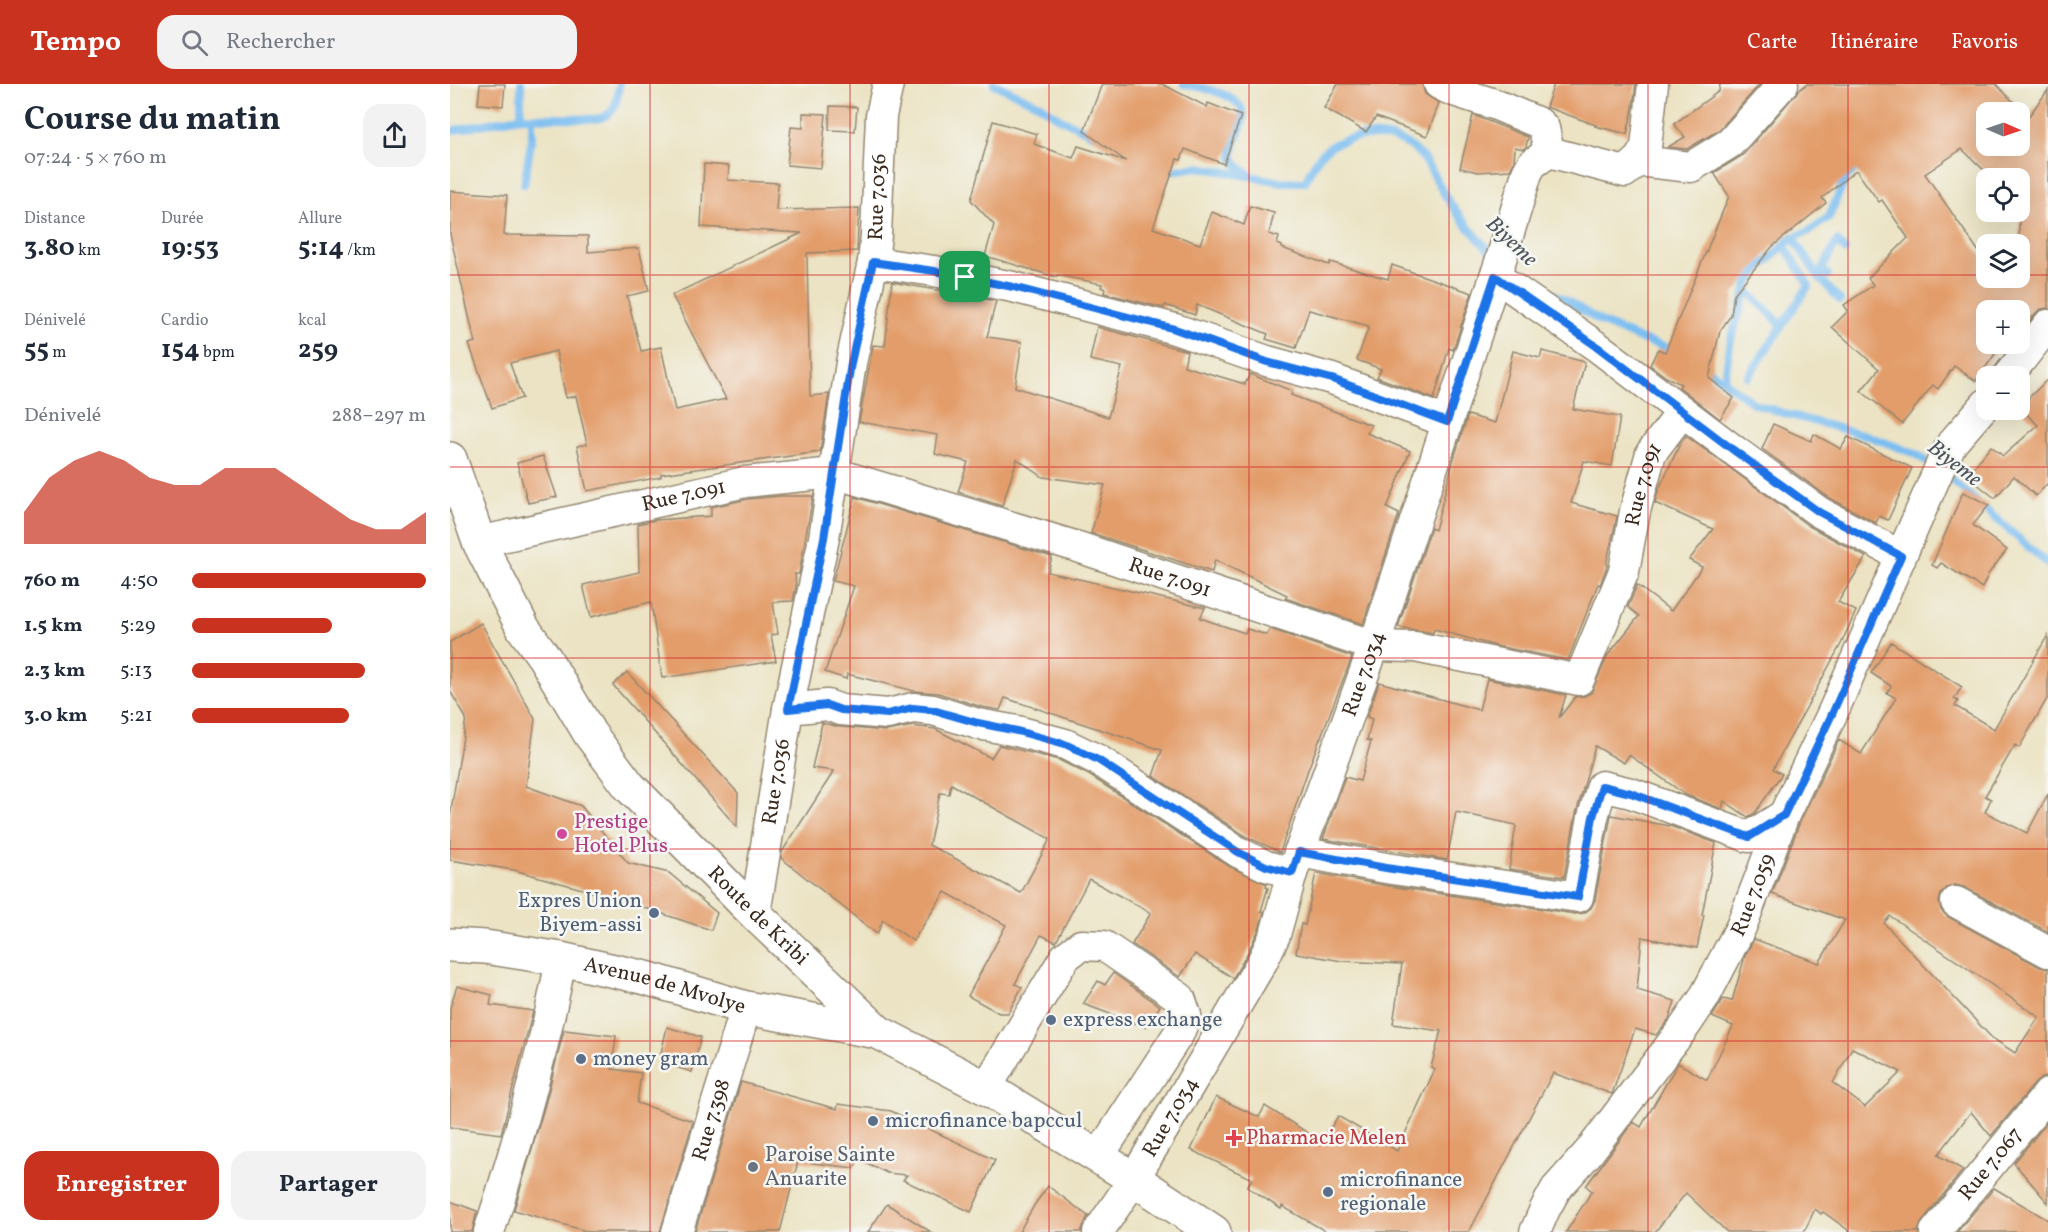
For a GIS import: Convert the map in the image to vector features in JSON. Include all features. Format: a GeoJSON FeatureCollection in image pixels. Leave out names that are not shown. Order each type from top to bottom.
{"type":"FeatureCollection","features":[{"type":"Feature","properties":{"kind":"main road","name":"Route de Kribi"},"geometry":{"type":"LineString","coordinates":[[450,459],[479,542],[524,628],[590,734],[628,786],[755,914],[878,1032],[986,1088],[1098,1156],[1214,1232]]}},
{"type":"Feature","properties":{"kind":"main road","name":"Avenue de Mvolye"},"geometry":{"type":"LineString","coordinates":[[450,946],[485,947],[561,960],[646,978],[746,1008],[878,1032]]}},
{"type":"Feature","properties":{"kind":"street","name":"Rue 7.036"},"geometry":{"type":"LineString","coordinates":[[755,914],[788,709],[824,538],[851,363],[873,262],[881,116],[888,84]]}},
{"type":"Feature","properties":{"kind":"street"},"geometry":{"type":"LineString","coordinates":[[1439,84],[1539,123],[1544,128],[1549,152],[1624,172],[1638,161],[1646,147],[1653,84]]}},
{"type":"Feature","properties":{"kind":"street"},"geometry":{"type":"LineString","coordinates":[[1638,161],[1691,167],[1730,143],[1783,84]]}},
{"type":"Feature","properties":{"kind":"street","name":"Rue 7.034"},"geometry":{"type":"LineString","coordinates":[[1098,1232],[1134,1179],[1262,962],[1275,935],[1295,862],[1374,646],[1527,173],[1532,164],[1549,152]]}},
{"type":"Feature","properties":{"kind":"street"},"geometry":{"type":"LineString","coordinates":[[873,262],[934,271],[1013,287],[1175,329],[1267,362],[1332,379],[1447,422]]}},
{"type":"Feature","properties":{"kind":"street"},"geometry":{"type":"LineString","coordinates":[[1495,276],[1599,348],[1819,512],[1901,556]]}},
{"type":"Feature","properties":{"kind":"street"},"geometry":{"type":"LineString","coordinates":[[2016,366],[2048,325]]}},
{"type":"Feature","properties":{"kind":"street","name":"Rue 7.091"},"geometry":{"type":"LineString","coordinates":[[479,542],[745,482],[834,473],[1078,547],[1374,646],[1415,647],[1579,680],[1624,570],[1635,511],[1651,453],[1682,412]]}},
{"type":"Feature","properties":{"kind":"street","name":"Rue 7.059"},"geometry":{"type":"LineString","coordinates":[[1535,1232],[1556,1189],[1589,1152],[1704,998],[1741,927],[1784,815],[1833,712],[1943,460],[1952,443],[1976,415]]}},
{"type":"Feature","properties":{"kind":"street"},"geometry":{"type":"LineString","coordinates":[[788,709],[827,705],[841,710],[888,714],[913,708],[933,710],[1065,744],[1098,760],[1238,852],[1266,866],[1295,862],[1386,868],[1578,897],[1593,817],[1602,786],[1631,793],[1749,837],[1784,815]]}},
{"type":"Feature","properties":{"kind":"street"},"geometry":{"type":"LineString","coordinates":[[1956,902],[2048,952]]}},
{"type":"Feature","properties":{"kind":"street"},"geometry":{"type":"LineString","coordinates":[[986,1088],[1065,957],[1081,945],[1104,946],[1180,999],[1186,1015],[1179,1033],[1098,1156]]}},
{"type":"Feature","properties":{"kind":"street"},"geometry":{"type":"LineString","coordinates":[[489,1232],[515,1152],[552,1010],[561,960]]}},
{"type":"Feature","properties":{"kind":"street","name":"Rue 7.398"},"geometry":{"type":"LineString","coordinates":[[677,1232],[746,1008]]}},
{"type":"Feature","properties":{"kind":"street","name":"Rue 7.067"},"geometry":{"type":"LineString","coordinates":[[1935,1232],[2048,1094]]}},
{"type":"Feature","properties":{"kind":"building"},"geometry":{"type":"Polygon","coordinates":[[[480,84],[505,84],[503,106],[478,104],[480,84]]]}},
{"type":"Feature","properties":{"kind":"building"},"geometry":{"type":"Polygon","coordinates":[[[1102,84],[1162,84],[1207,107],[1208,103],[1241,116],[1224,164],[1185,149],[1181,160],[1177,159],[1153,228],[1200,244],[1212,212],[1244,225],[1250,206],[1274,213],[1269,234],[1279,237],[1277,244],[1282,248],[1329,265],[1330,262],[1388,279],[1392,265],[1472,293],[1453,350],[1449,348],[1434,399],[1377,377],[1381,369],[1357,360],[1369,326],[1309,310],[1296,348],[1266,339],[1268,334],[1197,305],[1195,315],[1165,305],[1164,308],[1104,293],[1105,289],[1101,287],[1102,284],[1057,275],[1056,277],[985,256],[994,225],[971,200],[993,121],[1037,134],[1034,144],[1073,158],[1078,146],[1126,161],[1084,131],[1102,84]]]}},
{"type":"Feature","properties":{"kind":"building"},"geometry":{"type":"Polygon","coordinates":[[[1338,84],[1422,84],[1425,94],[1439,103],[1427,136],[1376,117],[1366,132],[1324,108],[1338,84]]]}},
{"type":"Feature","properties":{"kind":"building"},"geometry":{"type":"Polygon","coordinates":[[[1554,84],[1636,84],[1627,134],[1595,126],[1546,107],[1554,84]]]}},
{"type":"Feature","properties":{"kind":"building"},"geometry":{"type":"Polygon","coordinates":[[[1720,84],[1760,84],[1719,130],[1687,149],[1668,147],[1685,137],[1674,124],[1719,91],[1720,84]]]}},
{"type":"Feature","properties":{"kind":"building"},"geometry":{"type":"Polygon","coordinates":[[[1807,84],[1996,84],[2013,102],[1976,102],[1976,156],[2030,156],[2030,114],[2048,90],[2048,308],[2041,309],[2030,320],[2030,300],[1976,300],[1976,354],[1995,354],[1987,366],[1976,366],[1976,381],[1954,366],[1938,389],[1933,385],[1902,424],[1861,391],[1879,369],[1832,327],[1848,311],[1844,305],[1873,285],[1868,278],[1908,238],[1882,200],[1879,202],[1856,170],[1822,198],[1826,203],[1772,247],[1734,294],[1731,315],[1720,331],[1709,378],[1734,398],[1720,419],[1679,387],[1681,384],[1666,377],[1650,365],[1658,349],[1665,352],[1729,196],[1714,173],[1743,155],[1799,90],[1807,84]]]}},
{"type":"Feature","properties":{"kind":"building"},"geometry":{"type":"Polygon","coordinates":[[[830,106],[857,107],[855,131],[829,130],[830,106]]]}},
{"type":"Feature","properties":{"kind":"building"},"geometry":{"type":"Polygon","coordinates":[[[803,113],[826,114],[821,168],[787,165],[791,127],[803,128],[803,113]]]}},
{"type":"Feature","properties":{"kind":"building"},"geometry":{"type":"Polygon","coordinates":[[[1473,115],[1528,137],[1526,147],[1523,149],[1515,147],[1514,162],[1510,170],[1478,172],[1460,168],[1473,115]]]}},
{"type":"Feature","properties":{"kind":"building"},"geometry":{"type":"Polygon","coordinates":[[[704,164],[729,166],[728,180],[778,183],[776,210],[859,208],[857,251],[807,253],[810,396],[829,394],[820,452],[661,474],[661,477],[587,491],[577,446],[587,444],[576,396],[566,398],[556,351],[510,363],[522,398],[492,408],[469,344],[475,342],[450,234],[450,191],[507,195],[504,235],[588,236],[588,252],[639,248],[649,291],[627,296],[641,351],[661,347],[675,410],[726,399],[672,295],[802,233],[701,227],[704,164]]]}},
{"type":"Feature","properties":{"kind":"building"},"geometry":{"type":"Polygon","coordinates":[[[892,282],[996,301],[987,337],[1022,342],[1015,387],[1108,417],[1122,367],[1090,360],[1097,327],[1187,351],[1184,366],[1245,384],[1250,374],[1292,391],[1291,395],[1371,425],[1367,433],[1410,451],[1387,508],[1399,514],[1363,624],[1285,598],[1287,595],[1215,560],[1212,572],[1091,533],[1105,485],[1043,477],[1017,459],[1002,506],[958,492],[968,462],[935,454],[938,435],[859,422],[873,345],[885,346],[892,282]]]}},
{"type":"Feature","properties":{"kind":"building"},"geometry":{"type":"Polygon","coordinates":[[[1513,351],[1540,358],[1542,351],[1585,362],[1573,409],[1620,417],[1612,466],[1584,461],[1571,503],[1617,516],[1607,566],[1568,660],[1496,646],[1434,629],[1433,633],[1398,627],[1431,528],[1435,530],[1468,415],[1495,423],[1513,351]]]}},
{"type":"Feature","properties":{"kind":"building"},"geometry":{"type":"Polygon","coordinates":[[[2048,379],[2048,483],[2036,496],[2014,476],[1995,498],[1967,476],[1991,446],[2003,456],[2038,425],[2030,417],[2030,396],[2048,379]]]}},
{"type":"Feature","properties":{"kind":"building"},"geometry":{"type":"Polygon","coordinates":[[[1773,424],[1811,441],[1814,434],[1841,449],[1848,437],[1912,468],[1888,520],[1879,516],[1876,523],[1828,497],[1762,449],[1773,424]]]}},
{"type":"Feature","properties":{"kind":"building"},"geometry":{"type":"Polygon","coordinates":[[[1686,436],[1809,526],[1866,557],[1838,602],[1856,611],[1841,644],[1773,769],[1782,774],[1755,813],[1748,817],[1724,801],[1722,809],[1686,795],[1629,755],[1624,763],[1595,746],[1576,814],[1564,877],[1509,869],[1516,825],[1456,812],[1447,860],[1323,839],[1345,777],[1360,781],[1371,741],[1367,740],[1372,719],[1367,717],[1379,682],[1479,710],[1487,679],[1566,695],[1559,718],[1575,697],[1591,693],[1608,655],[1639,616],[1628,607],[1637,585],[1671,611],[1702,567],[1689,560],[1713,529],[1655,503],[1658,491],[1686,436]]]}},
{"type":"Feature","properties":{"kind":"building"},"geometry":{"type":"Polygon","coordinates":[[[543,456],[557,497],[528,503],[517,463],[543,456]]]}},
{"type":"Feature","properties":{"kind":"building"},"geometry":{"type":"Polygon","coordinates":[[[1963,492],[1989,505],[1973,525],[2007,550],[1989,573],[1982,588],[1941,563],[1937,568],[1932,565],[1963,492]]]}},
{"type":"Feature","properties":{"kind":"building"},"geometry":{"type":"Polygon","coordinates":[[[813,496],[799,574],[795,574],[796,586],[793,601],[773,602],[778,634],[771,635],[776,661],[662,678],[651,602],[591,617],[583,585],[639,572],[638,524],[655,520],[711,516],[711,507],[748,499],[813,496]]]}},
{"type":"Feature","properties":{"kind":"building"},"geometry":{"type":"Polygon","coordinates":[[[855,497],[1052,557],[1048,572],[1205,608],[1200,618],[1245,633],[1247,629],[1267,635],[1270,629],[1352,657],[1309,767],[1280,852],[1247,837],[1153,776],[1162,750],[1005,698],[1000,710],[982,707],[938,693],[914,691],[847,674],[846,679],[825,672],[854,586],[833,581],[855,497]]]}},
{"type":"Feature","properties":{"kind":"building"},"geometry":{"type":"Polygon","coordinates":[[[481,623],[535,719],[526,786],[581,806],[628,863],[669,873],[717,913],[711,930],[618,899],[514,870],[450,860],[450,817],[466,718],[450,691],[450,642],[481,623]]]}},
{"type":"Feature","properties":{"kind":"building"},"geometry":{"type":"Polygon","coordinates":[[[2048,635],[2048,697],[2019,748],[2015,745],[1985,796],[1991,799],[1985,812],[2027,833],[2048,794],[2048,932],[1964,887],[1955,885],[1947,888],[1941,894],[1939,902],[1941,910],[1948,917],[2040,967],[2048,969],[2048,1077],[2041,1078],[2035,1083],[1991,1136],[1971,1112],[1938,1155],[1963,1170],[1922,1221],[1918,1232],[1851,1232],[1815,1209],[1804,1232],[1727,1232],[1686,1193],[1655,1232],[1566,1232],[1592,1191],[1586,1186],[1633,1122],[1641,1127],[1678,1063],[1707,1080],[1733,1026],[1712,1017],[1723,999],[1732,1001],[1745,956],[1754,939],[1819,963],[1845,920],[1772,894],[1800,822],[1839,740],[1861,754],[1896,698],[1887,693],[1891,686],[1871,673],[1891,642],[1962,687],[1954,699],[1958,701],[1955,706],[1994,729],[2048,635]],[[1890,916],[1884,923],[1992,1038],[2015,1053],[2039,1017],[1890,916]],[[1852,1048],[1833,1083],[1865,1107],[1901,1072],[1852,1048]]]}},
{"type":"Feature","properties":{"kind":"building"},"geometry":{"type":"Polygon","coordinates":[[[627,672],[738,793],[737,827],[613,685],[627,672]]]}},
{"type":"Feature","properties":{"kind":"building"},"geometry":{"type":"Polygon","coordinates":[[[822,723],[887,731],[913,726],[935,729],[991,758],[999,745],[1059,760],[1089,775],[1229,866],[1267,884],[1268,888],[1261,911],[1264,912],[1259,929],[1233,978],[1195,954],[1180,977],[1132,944],[1151,913],[1089,879],[1056,942],[1041,935],[1015,984],[1022,987],[1008,1013],[999,1013],[968,996],[1006,925],[945,892],[913,941],[883,920],[877,934],[781,858],[782,852],[834,771],[812,768],[822,723]],[[951,784],[949,794],[940,793],[929,845],[1021,893],[1050,839],[951,784]]]}},
{"type":"Feature","properties":{"kind":"building"},"geometry":{"type":"Polygon","coordinates":[[[1611,815],[1670,826],[1716,843],[1697,948],[1642,937],[1637,990],[1675,1001],[1669,1019],[1656,1035],[1635,1029],[1612,1094],[1553,1073],[1469,1232],[1327,1232],[1282,1206],[1281,1209],[1247,1187],[1252,1179],[1191,1150],[1216,1097],[1259,1117],[1265,1106],[1322,1142],[1338,1116],[1397,1151],[1435,1069],[1431,1067],[1441,1031],[1393,1024],[1402,964],[1342,961],[1296,953],[1301,924],[1305,925],[1316,873],[1575,914],[1584,913],[1591,908],[1595,900],[1611,815]]]}},
{"type":"Feature","properties":{"kind":"building"},"geometry":{"type":"Polygon","coordinates":[[[1113,973],[1160,1006],[1146,1027],[1083,1004],[1098,981],[1105,985],[1113,973]]]}},
{"type":"Feature","properties":{"kind":"building"},"geometry":{"type":"Polygon","coordinates":[[[457,986],[492,995],[490,1005],[533,1011],[501,1134],[450,1127],[450,1008],[457,986]]]}},
{"type":"Feature","properties":{"kind":"building"},"geometry":{"type":"Polygon","coordinates":[[[667,1027],[701,1037],[692,1072],[659,1062],[667,1027]]]}},
{"type":"Feature","properties":{"kind":"building"},"geometry":{"type":"Polygon","coordinates":[[[564,1030],[616,1036],[612,1069],[641,1073],[637,1103],[693,1121],[660,1232],[589,1232],[514,1210],[564,1030]]]}},
{"type":"Feature","properties":{"kind":"building"},"geometry":{"type":"Polygon","coordinates":[[[741,1082],[837,1109],[838,1104],[891,1111],[995,1160],[971,1212],[903,1180],[907,1175],[887,1173],[859,1159],[854,1168],[798,1161],[780,1232],[695,1232],[741,1082]]]}},
{"type":"Feature","properties":{"kind":"building"},"geometry":{"type":"Polygon","coordinates":[[[2048,1121],[2048,1203],[2014,1163],[2048,1121]]]}},
{"type":"Feature","properties":{"kind":"building"},"geometry":{"type":"Polygon","coordinates":[[[1048,1186],[1088,1216],[1081,1232],[1019,1232],[1048,1186]]]}},
{"type":"Feature","properties":{"kind":"building"},"geometry":{"type":"Polygon","coordinates":[[[1994,1188],[2048,1220],[2048,1232],[1957,1232],[1994,1188]]]}},
{"type":"Feature","properties":{"kind":"building"},"geometry":{"type":"Polygon","coordinates":[[[450,1201],[477,1211],[472,1232],[450,1232],[450,1201]]]}},
{"type":"Feature","properties":{"kind":"building"},"geometry":{"type":"Polygon","coordinates":[[[887,1204],[931,1232],[868,1232],[887,1204]]]}},
{"type":"Feature","properties":{"kind":"waterway"},"geometry":{"type":"LineString","coordinates":[[521,84],[521,117]]}},
{"type":"Feature","properties":{"kind":"waterway","name":"Biyeme"},"geometry":{"type":"LineString","coordinates":[[450,131],[520,117],[596,119],[612,111],[619,84]]}},
{"type":"Feature","properties":{"kind":"waterway","name":"Biyeme"},"geometry":{"type":"LineString","coordinates":[[994,84],[1040,105],[1059,118],[1094,135]]}},
{"type":"Feature","properties":{"kind":"waterway"},"geometry":{"type":"LineString","coordinates":[[1184,84],[1212,90],[1231,98],[1238,104],[1243,112],[1243,121],[1233,148],[1233,157],[1237,165],[1249,174]]}},
{"type":"Feature","properties":{"kind":"waterway"},"geometry":{"type":"LineString","coordinates":[[524,184],[532,136],[532,121]]}},
{"type":"Feature","properties":{"kind":"waterway","name":"Biyeme"},"geometry":{"type":"LineString","coordinates":[[1163,172],[1198,167],[1282,182],[1305,182],[1319,157],[1338,142],[1358,137],[1387,137],[1405,143],[1421,155],[1459,215],[1496,257]]}},
{"type":"Feature","properties":{"kind":"waterway"},"geometry":{"type":"LineString","coordinates":[[1725,376],[1731,340],[1748,284],[1761,267],[1793,237],[1808,232],[1829,217],[1846,177],[1853,171]]}},
{"type":"Feature","properties":{"kind":"waterway"},"geometry":{"type":"LineString","coordinates":[[1793,238],[1818,276],[1840,300]]}},
{"type":"Feature","properties":{"kind":"waterway"},"geometry":{"type":"LineString","coordinates":[[1828,275],[1822,270],[1837,241],[1845,250]]}},
{"type":"Feature","properties":{"kind":"waterway"},"geometry":{"type":"LineString","coordinates":[[1748,377],[1809,285],[1784,245]]}},
{"type":"Feature","properties":{"kind":"waterway","name":"Biyeme"},"geometry":{"type":"LineString","coordinates":[[1529,283],[1564,299],[1603,323],[1640,339],[1677,351]]}},
{"type":"Feature","properties":{"kind":"waterway"},"geometry":{"type":"LineString","coordinates":[[1746,290],[1782,325]]}},
{"type":"Feature","properties":{"kind":"waterway","name":"Biyeme"},"geometry":{"type":"LineString","coordinates":[[1702,365],[1753,403],[1868,436],[1916,454],[1947,476],[2048,564]]}},
{"type":"Feature","properties":{"kind":"place","name":"Prestige Hotel Plus"},"geometry":{"type":"Point","coordinates":[562,834]}},
{"type":"Feature","properties":{"kind":"place","name":"Expres Union Biyem-assi"},"geometry":{"type":"Point","coordinates":[654,913]}},
{"type":"Feature","properties":{"kind":"place","name":"express exchange"},"geometry":{"type":"Point","coordinates":[1051,1020]}},
{"type":"Feature","properties":{"kind":"place","name":"money gram"},"geometry":{"type":"Point","coordinates":[581,1059]}},
{"type":"Feature","properties":{"kind":"place","name":"microfinance bapccul"},"geometry":{"type":"Point","coordinates":[873,1121]}},
{"type":"Feature","properties":{"kind":"place","name":"Pharmacie Melen"},"geometry":{"type":"Point","coordinates":[1234,1138]}},
{"type":"Feature","properties":{"kind":"place","name":"Paroise Sainte Anuarite"},"geometry":{"type":"Point","coordinates":[753,1167]}},
{"type":"Feature","properties":{"kind":"place","name":"microfinance regionale"},"geometry":{"type":"Point","coordinates":[1328,1192]}},
{"type":"Feature","properties":{"kind":"route"},"geometry":{"type":"LineString","coordinates":[[873,262],[965,277],[1013,287],[1175,329],[1267,362],[1332,379],[1447,422],[1495,276],[1599,348],[1819,512],[1901,556],[1833,712],[1784,815],[1749,837],[1631,793],[1602,786],[1593,817],[1578,897],[1386,868],[1299,852],[1292,873],[1253,861],[1098,760],[1065,744],[933,710],[913,708],[888,714],[841,710],[827,705],[788,709],[824,538],[851,363],[873,262]]}}]}
